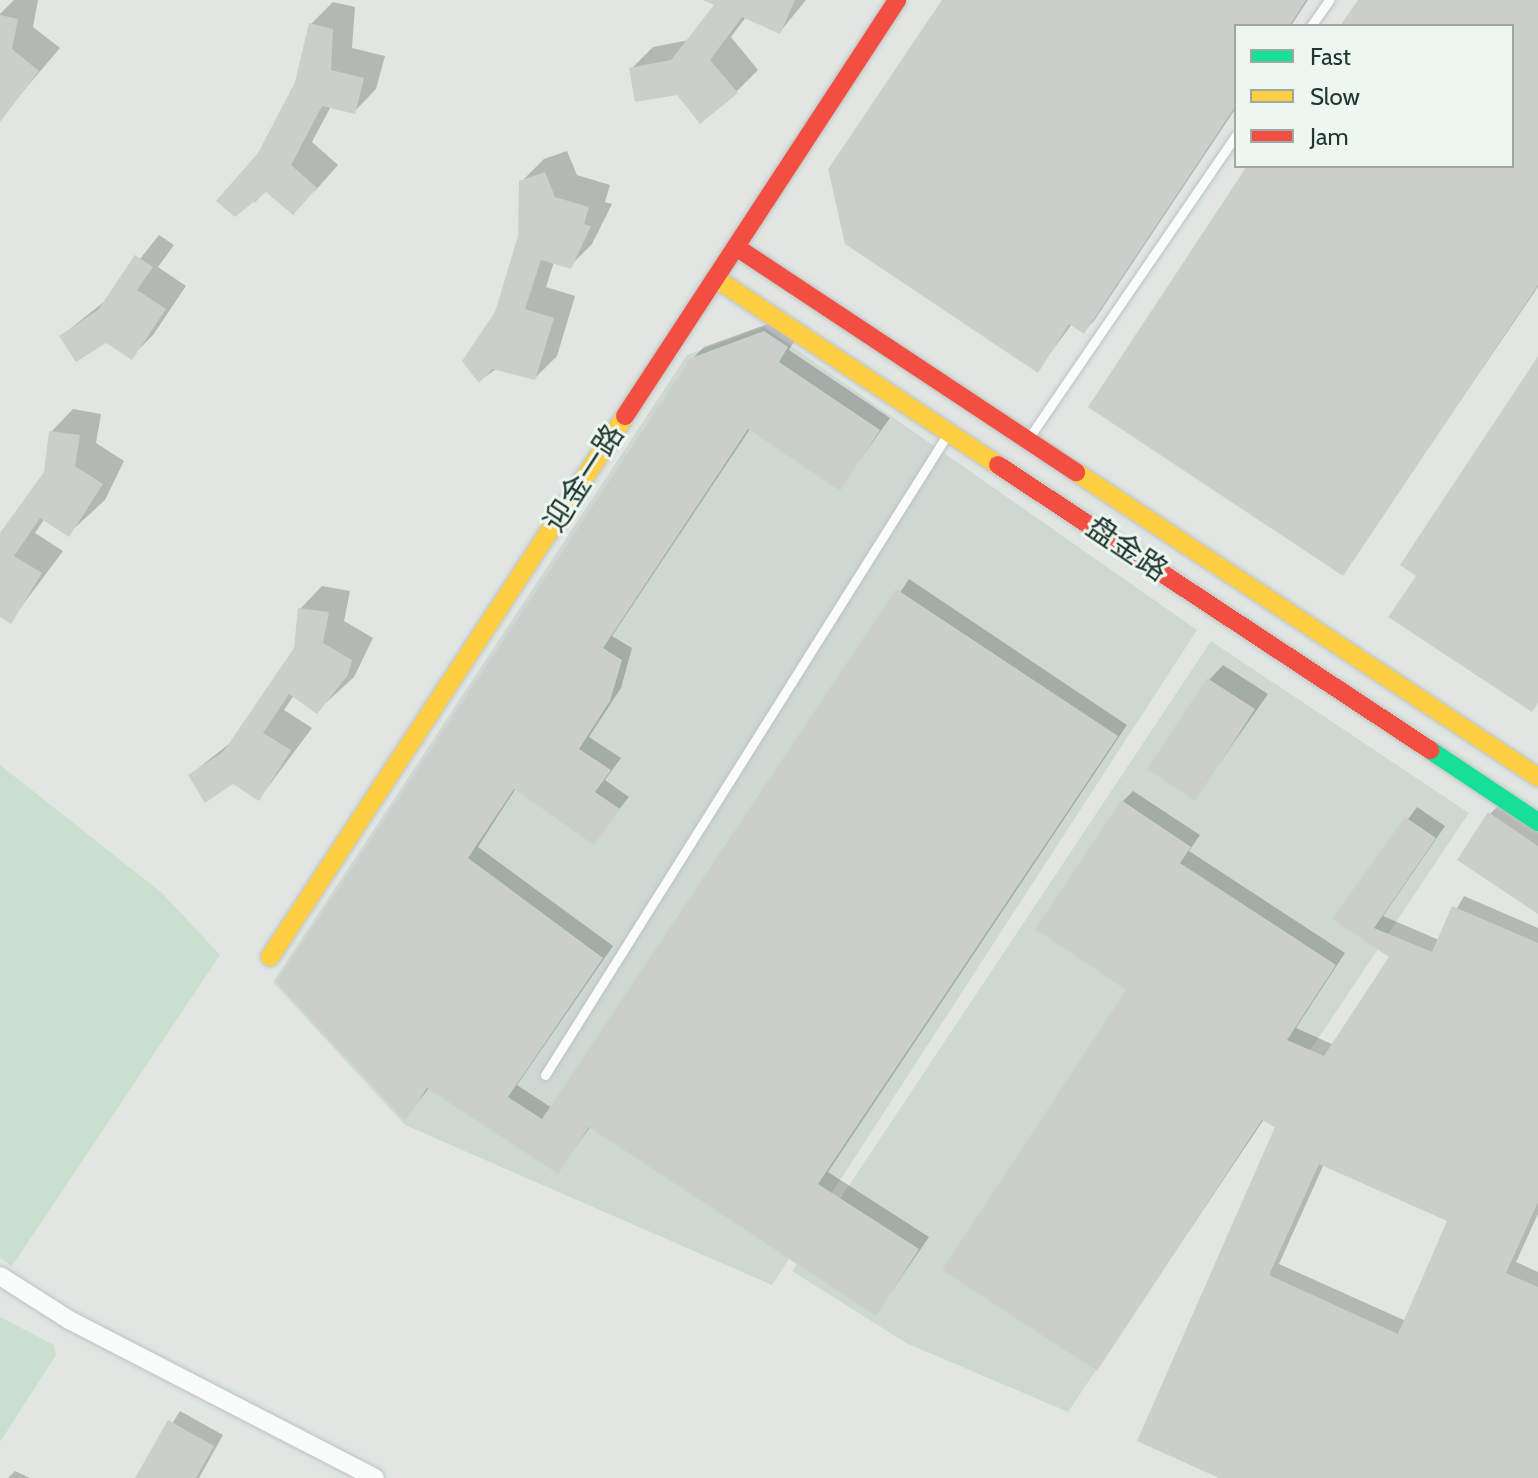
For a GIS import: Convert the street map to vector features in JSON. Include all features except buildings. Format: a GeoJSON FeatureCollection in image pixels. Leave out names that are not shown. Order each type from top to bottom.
{"type":"FeatureCollection","features":[{"type":"Feature","properties":{"kind":"street","name":"迎金一路"},"geometry":{"type":"LineString","coordinates":[[270,957],[897,0]]}},
{"type":"Feature","properties":{"kind":"street","name":"盘金路"},"geometry":{"type":"LineString","coordinates":[[736,247],[1538,777]]}},
{"type":"Feature","properties":{"kind":"street","name":"盘金路"},"geometry":{"type":"LineString","coordinates":[[715,278],[1538,822]]}},
{"type":"Feature","properties":{"kind":"street"},"geometry":{"type":"LineString","coordinates":[[0,1276],[71,1321],[375,1478]]}},
{"type":"Feature","properties":{"kind":"lane"},"geometry":{"type":"LineString","coordinates":[[1312,24],[1329,0]]}},
{"type":"Feature","properties":{"kind":"lane"},"geometry":{"type":"LineString","coordinates":[[1028,439],[1234,138]]}},
{"type":"Feature","properties":{"kind":"lane"},"geometry":{"type":"LineString","coordinates":[[545,1075],[949,432]]}},
{"type":"Feature","properties":{"kind":"shaded area"},"geometry":{"type":"Polygon","coordinates":[[[764,327],[1197,630],[772,1285],[405,1125],[273,982],[687,355],[764,327]]]}},
{"type":"Feature","properties":{"kind":"shaded area"},"geometry":{"type":"Polygon","coordinates":[[[1211,641],[1469,813],[1068,1412],[906,1343],[792,1271],[1211,641]]]}},
{"type":"Feature","properties":{"kind":"green space"},"geometry":{"type":"Polygon","coordinates":[[[0,765],[162,893],[220,955],[12,1266],[0,1258],[0,765]]]}},
{"type":"Feature","properties":{"kind":"green space"},"geometry":{"type":"Polygon","coordinates":[[[0,1317],[54,1345],[56,1355],[0,1442],[0,1317]]]}},
{"type":"Feature","properties":{"kind":"traffic: fast"},"geometry":{"type":"LineString","coordinates":[[1430,750],[1538,822]]}},
{"type":"Feature","properties":{"kind":"traffic: slow"},"geometry":{"type":"LineString","coordinates":[[715,278],[998,465]]}},
{"type":"Feature","properties":{"kind":"traffic: slow"},"geometry":{"type":"LineString","coordinates":[[270,957],[625,416]]}},
{"type":"Feature","properties":{"kind":"traffic: slow"},"geometry":{"type":"LineString","coordinates":[[1076,472],[1538,777]]}},
{"type":"Feature","properties":{"kind":"traffic: jam"},"geometry":{"type":"LineString","coordinates":[[625,416],[897,0]]}},
{"type":"Feature","properties":{"kind":"traffic: jam"},"geometry":{"type":"LineString","coordinates":[[736,247],[1076,472]]}},
{"type":"Feature","properties":{"kind":"traffic: jam"},"geometry":{"type":"LineString","coordinates":[[998,465],[1430,750]]}}]}
